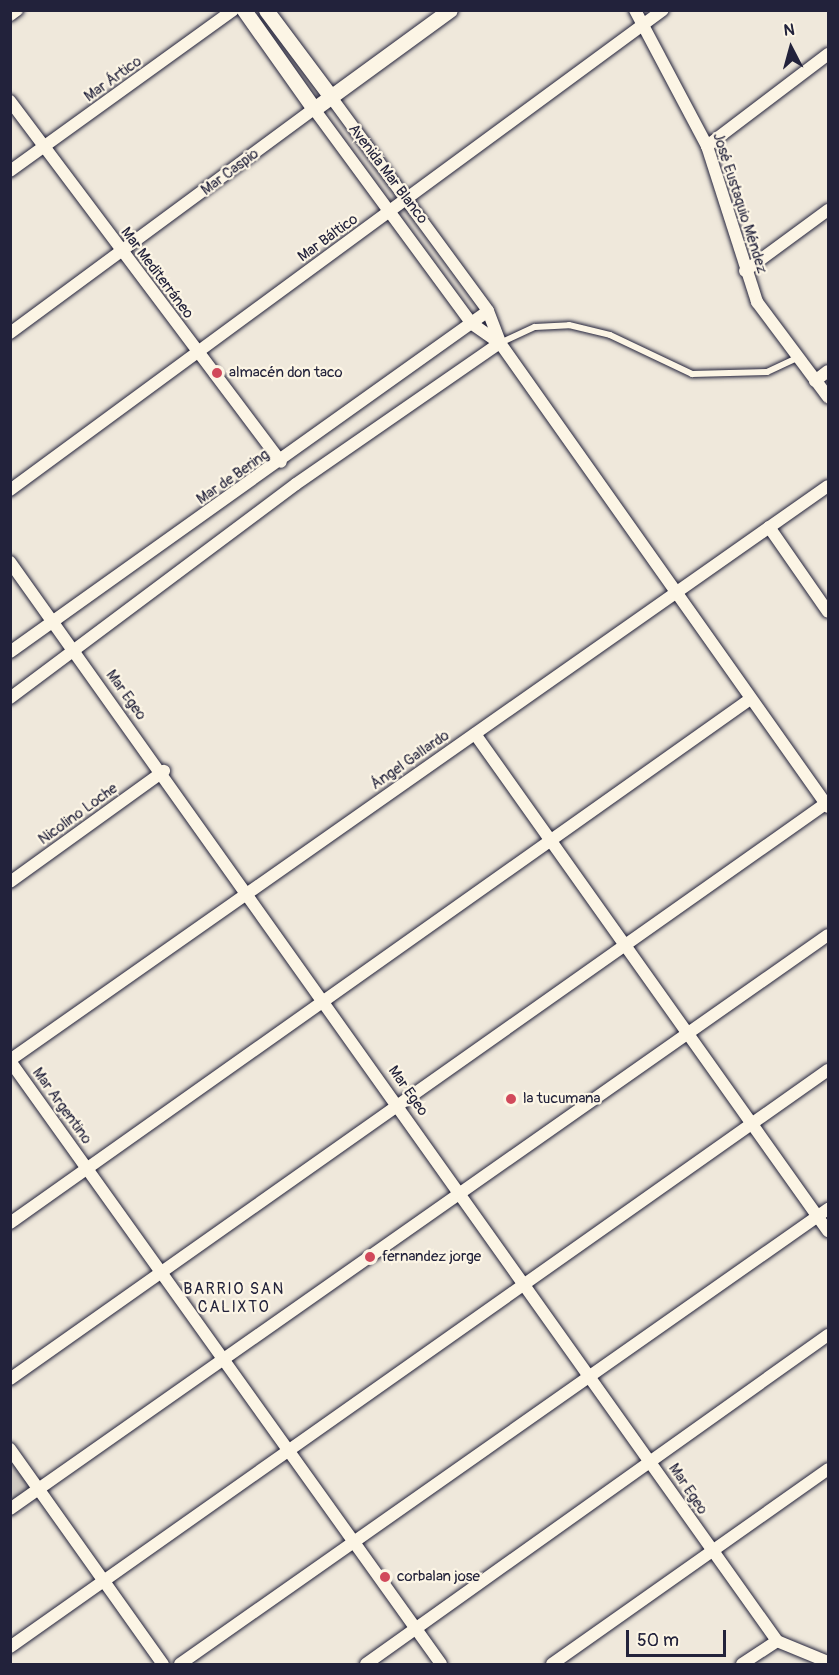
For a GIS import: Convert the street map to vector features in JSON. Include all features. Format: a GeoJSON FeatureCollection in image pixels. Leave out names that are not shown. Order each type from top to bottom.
{"type":"FeatureCollection","features":[{"type":"Feature","properties":{"kind":"street"},"geometry":{"type":"LineString","coordinates":[[10,15],[17,10]]}},
{"type":"Feature","properties":{"kind":"street","name":"Mar Ártico"},"geometry":{"type":"LineString","coordinates":[[10,171],[232,10]]}},
{"type":"Feature","properties":{"kind":"street","name":"Avenida Mar Blanco"},"geometry":{"type":"LineString","coordinates":[[244,10],[471,323],[500,343]]}},
{"type":"Feature","properties":{"kind":"street","name":"Avenida Mar Blanco"},"geometry":{"type":"LineString","coordinates":[[266,10],[488,311],[500,343]]}},
{"type":"Feature","properties":{"kind":"street","name":"Mar Caspio"},"geometry":{"type":"LineString","coordinates":[[10,333],[123,253],[450,10]]}},
{"type":"Feature","properties":{"kind":"street","name":"José Eustaquio Méndez"},"geometry":{"type":"LineString","coordinates":[[635,10],[645,24],[707,146],[745,271],[768,322],[828,397]]}},
{"type":"Feature","properties":{"kind":"street","name":"Mar Báltico"},"geometry":{"type":"LineString","coordinates":[[10,490],[663,10]]}},
{"type":"Feature","properties":{"kind":"street"},"geometry":{"type":"LineString","coordinates":[[707,146],[828,54]]}},
{"type":"Feature","properties":{"kind":"street","name":"Mar Mediterráneo"},"geometry":{"type":"LineString","coordinates":[[10,101],[281,462]]}},
{"type":"Feature","properties":{"kind":"street"},"geometry":{"type":"LineString","coordinates":[[745,271],[828,210]]}},
{"type":"Feature","properties":{"kind":"street","name":"Mar de Bering"},"geometry":{"type":"LineString","coordinates":[[10,652],[281,462],[488,311]]}},
{"type":"Feature","properties":{"kind":"street"},"geometry":{"type":"LineString","coordinates":[[10,698],[76,651],[296,484],[500,343],[749,700],[828,804],[624,944],[400,1105],[10,1379]]}},
{"type":"Feature","properties":{"kind":"street"},"geometry":{"type":"LineString","coordinates":[[815,381],[828,371]]}},
{"type":"Feature","properties":{"kind":"street","name":"Ángel Gallardo"},"geometry":{"type":"LineString","coordinates":[[10,1061],[828,486]]}},
{"type":"Feature","properties":{"kind":"street"},"geometry":{"type":"LineString","coordinates":[[769,527],[828,612]]}},
{"type":"Feature","properties":{"kind":"street","name":"Mar Egeo"},"geometry":{"type":"LineString","coordinates":[[10,562],[164,771],[777,1641]]}},
{"type":"Feature","properties":{"kind":"street"},"geometry":{"type":"LineString","coordinates":[[10,1223],[749,700]]}},
{"type":"Feature","properties":{"kind":"street"},"geometry":{"type":"LineString","coordinates":[[475,734],[624,944],[684,1033],[751,1125],[823,1213],[828,1232]]}},
{"type":"Feature","properties":{"kind":"street","name":"Nicolino Loche"},"geometry":{"type":"LineString","coordinates":[[10,882],[164,771]]}},
{"type":"Feature","properties":{"kind":"street"},"geometry":{"type":"LineString","coordinates":[[10,1509],[459,1189],[828,935]]}},
{"type":"Feature","properties":{"kind":"street","name":"Mar Argentino"},"geometry":{"type":"LineString","coordinates":[[10,1061],[224,1356],[441,1665]]}},
{"type":"Feature","properties":{"kind":"street"},"geometry":{"type":"LineString","coordinates":[[10,1647],[828,1070]]}},
{"type":"Feature","properties":{"kind":"street"},"geometry":{"type":"LineString","coordinates":[[180,1665],[823,1213]]}},
{"type":"Feature","properties":{"kind":"street"},"geometry":{"type":"LineString","coordinates":[[366,1665],[828,1335]]}},
{"type":"Feature","properties":{"kind":"street"},"geometry":{"type":"LineString","coordinates":[[10,1449],[163,1665]]}},
{"type":"Feature","properties":{"kind":"street"},"geometry":{"type":"LineString","coordinates":[[552,1665],[828,1469]]}},
{"type":"Feature","properties":{"kind":"street"},"geometry":{"type":"LineString","coordinates":[[742,1665],[777,1641],[828,1662]]}},
{"type":"Feature","properties":{"kind":"lane"},"geometry":{"type":"LineString","coordinates":[[500,343],[535,327],[569,325],[610,335],[692,374],[767,372],[797,358]]}},
{"type":"Feature","properties":{"kind":"shaded area"},"geometry":{"type":"Polygon","coordinates":[[[10,1452],[38,1489],[10,1508],[10,1452]]]}},
{"type":"Feature","properties":{"kind":"place","name":"almacén don taco"},"geometry":{"type":"Point","coordinates":[217,373]}},
{"type":"Feature","properties":{"kind":"place","name":"la tucumana"},"geometry":{"type":"Point","coordinates":[511,1099]}},
{"type":"Feature","properties":{"kind":"place","name":"fernandez jorge"},"geometry":{"type":"Point","coordinates":[370,1257]}},
{"type":"Feature","properties":{"kind":"place","name":"corbalan jose"},"geometry":{"type":"Point","coordinates":[385,1577]}},
{"type":"Feature","properties":{"kind":"district","name":"BARRIO SAN CALIXTO"},"geometry":{"type":"Point","coordinates":[234,1298]}}]}
